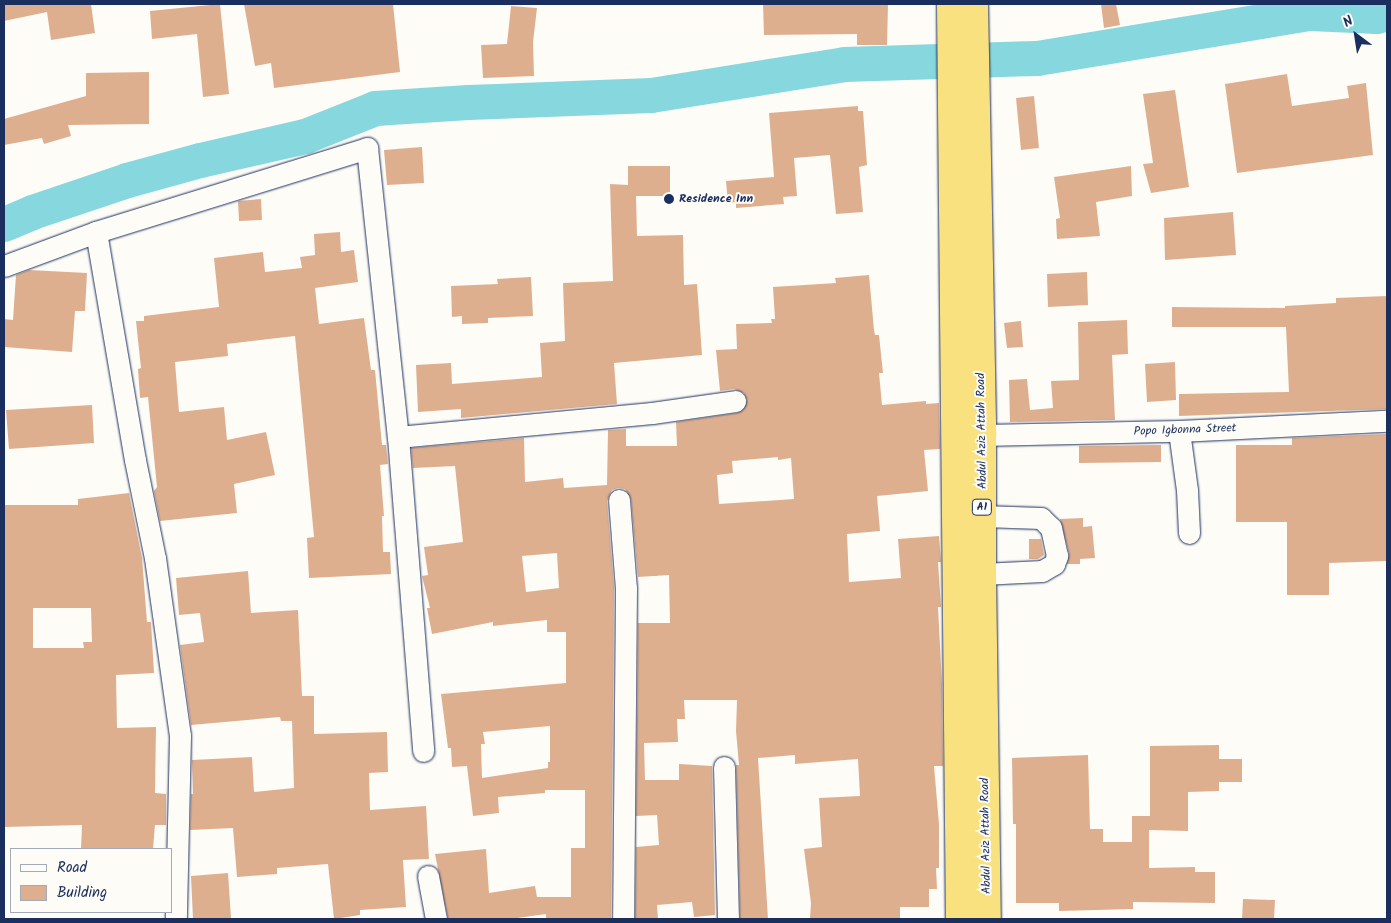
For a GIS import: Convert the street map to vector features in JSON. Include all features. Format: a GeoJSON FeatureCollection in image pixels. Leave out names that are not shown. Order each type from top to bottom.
{"type":"FeatureCollection","features":[{"type":"Feature","properties":{"kind":"highway","name":"Abdul Aziz Attah Road"},"geometry":{"type":"LineString","coordinates":[[951,4],[963,33]]}},
{"type":"Feature","properties":{"kind":"highway","name":"Abdul Aziz Attah Road"},"geometry":{"type":"LineString","coordinates":[[960,919],[963,33],[974,4]]}},
{"type":"Feature","properties":{"kind":"highway","name":"Abdul Aziz Attah Road"},"geometry":{"type":"LineString","coordinates":[[963,95],[982,435],[987,919]]}},
{"type":"Feature","properties":{"kind":"street"},"geometry":{"type":"LineString","coordinates":[[4,266],[96,232],[367,148],[398,437],[423,751]]}},
{"type":"Feature","properties":{"kind":"street"},"geometry":{"type":"LineString","coordinates":[[96,232],[135,460],[155,558],[180,736],[176,919]]}},
{"type":"Feature","properties":{"kind":"street"},"geometry":{"type":"LineString","coordinates":[[398,437],[652,413],[735,400]]}},
{"type":"Feature","properties":{"kind":"street","name":"Popo Igbonna Street"},"geometry":{"type":"LineString","coordinates":[[982,435],[1178,431],[1387,421]]}},
{"type":"Feature","properties":{"kind":"street"},"geometry":{"type":"LineString","coordinates":[[1178,431],[1186,490],[1189,533]]}},
{"type":"Feature","properties":{"kind":"street"},"geometry":{"type":"LineString","coordinates":[[619,500],[626,588],[622,835],[623,919]]}},
{"type":"Feature","properties":{"kind":"street"},"geometry":{"type":"LineString","coordinates":[[982,516],[1041,518],[1051,528],[1057,556],[1054,564],[1042,571],[982,574]]}},
{"type":"Feature","properties":{"kind":"street"},"geometry":{"type":"LineString","coordinates":[[724,767],[728,919]]}},
{"type":"Feature","properties":{"kind":"street"},"geometry":{"type":"LineString","coordinates":[[428,876],[436,919]]}},
{"type":"Feature","properties":{"kind":"building"},"geometry":{"type":"Polygon","coordinates":[[[4,4],[91,4],[95,33],[51,40],[47,12],[4,21],[4,4]]]}},
{"type":"Feature","properties":{"kind":"building"},"geometry":{"type":"Polygon","coordinates":[[[220,4],[229,94],[203,97],[197,34],[152,39],[150,11],[220,4]]]}},
{"type":"Feature","properties":{"kind":"building"},"geometry":{"type":"Polygon","coordinates":[[[244,4],[393,4],[400,72],[274,88],[271,63],[255,66],[244,4]]]}},
{"type":"Feature","properties":{"kind":"building"},"geometry":{"type":"Polygon","coordinates":[[[763,4],[888,4],[887,45],[857,45],[857,34],[764,35],[763,4]]]}},
{"type":"Feature","properties":{"kind":"building"},"geometry":{"type":"Polygon","coordinates":[[[1101,4],[1116,4],[1120,25],[1104,28],[1101,4]]]}},
{"type":"Feature","properties":{"kind":"building"},"geometry":{"type":"Polygon","coordinates":[[[511,6],[537,8],[533,42],[534,76],[483,78],[481,45],[507,44],[511,6]]]}},
{"type":"Feature","properties":{"kind":"building"},"geometry":{"type":"Polygon","coordinates":[[[149,72],[149,124],[68,125],[71,136],[44,144],[42,138],[4,145],[4,119],[86,96],[86,73],[149,72]]]}},
{"type":"Feature","properties":{"kind":"building"},"geometry":{"type":"Polygon","coordinates":[[[1287,74],[1292,106],[1349,98],[1347,86],[1366,83],[1373,155],[1237,173],[1225,84],[1287,74]]]}},
{"type":"Feature","properties":{"kind":"building"},"geometry":{"type":"Polygon","coordinates":[[[1175,90],[1189,187],[1151,193],[1143,164],[1153,163],[1143,94],[1175,90]]]}},
{"type":"Feature","properties":{"kind":"building"},"geometry":{"type":"Polygon","coordinates":[[[1034,96],[1039,148],[1021,150],[1016,98],[1034,96]]]}},
{"type":"Feature","properties":{"kind":"building"},"geometry":{"type":"Polygon","coordinates":[[[858,106],[858,111],[863,111],[867,165],[859,167],[863,212],[836,214],[830,155],[794,158],[797,196],[783,197],[784,204],[736,208],[736,202],[728,203],[726,181],[774,177],[769,113],[858,106]]]}},
{"type":"Feature","properties":{"kind":"building"},"geometry":{"type":"Polygon","coordinates":[[[422,147],[424,183],[387,185],[384,150],[422,147]]]}},
{"type":"Feature","properties":{"kind":"building"},"geometry":{"type":"Polygon","coordinates":[[[628,166],[670,166],[670,196],[636,196],[637,236],[683,235],[684,285],[697,284],[702,355],[614,363],[617,404],[461,418],[461,409],[418,412],[416,365],[451,363],[452,384],[542,377],[540,343],[565,341],[563,283],[613,281],[610,184],[628,185],[628,166]]]}},
{"type":"Feature","properties":{"kind":"building"},"geometry":{"type":"Polygon","coordinates":[[[1131,166],[1132,196],[1096,202],[1100,236],[1057,239],[1056,219],[1060,218],[1054,177],[1131,166]]]}},
{"type":"Feature","properties":{"kind":"building"},"geometry":{"type":"Polygon","coordinates":[[[261,199],[262,220],[239,221],[238,201],[261,199]]]}},
{"type":"Feature","properties":{"kind":"building"},"geometry":{"type":"Polygon","coordinates":[[[1233,212],[1236,255],[1165,260],[1164,218],[1233,212]]]}},
{"type":"Feature","properties":{"kind":"building"},"geometry":{"type":"Polygon","coordinates":[[[340,232],[341,252],[354,250],[358,282],[315,288],[319,324],[364,318],[371,370],[375,370],[382,445],[386,445],[388,464],[380,465],[384,516],[382,516],[383,552],[390,552],[391,574],[309,578],[307,538],[314,537],[295,336],[227,344],[228,356],[175,362],[179,412],[224,407],[227,440],[266,432],[275,475],[234,484],[237,513],[160,521],[154,491],[157,487],[148,397],[140,398],[138,369],[141,368],[136,321],[144,321],[144,316],[219,307],[214,258],[263,252],[265,272],[302,268],[300,257],[315,255],[314,234],[340,232]]]}},
{"type":"Feature","properties":{"kind":"building"},"geometry":{"type":"Polygon","coordinates":[[[29,270],[87,273],[85,311],[75,311],[72,352],[4,347],[4,319],[13,320],[16,275],[29,270]]]}},
{"type":"Feature","properties":{"kind":"building"},"geometry":{"type":"Polygon","coordinates":[[[1087,272],[1088,305],[1048,307],[1047,274],[1087,272]]]}},
{"type":"Feature","properties":{"kind":"building"},"geometry":{"type":"Polygon","coordinates":[[[869,275],[874,330],[875,335],[879,335],[883,373],[879,373],[882,405],[926,401],[926,404],[939,403],[940,449],[924,450],[928,491],[877,496],[880,531],[847,534],[849,582],[901,578],[898,539],[939,536],[941,562],[938,562],[941,607],[938,607],[942,685],[943,766],[934,766],[939,824],[939,868],[936,868],[937,889],[929,889],[929,907],[900,907],[900,919],[810,919],[811,903],[804,849],[822,847],[819,798],[860,796],[858,759],[795,764],[795,755],[758,758],[768,919],[740,919],[736,765],[739,765],[736,731],[737,700],[684,700],[685,719],[677,719],[678,742],[644,743],[645,780],[679,780],[679,764],[712,766],[715,915],[694,917],[692,902],[657,905],[658,919],[635,919],[636,847],[659,845],[657,815],[636,816],[638,623],[670,623],[669,575],[638,577],[631,499],[625,489],[618,488],[612,490],[607,501],[614,588],[611,919],[546,919],[546,914],[510,919],[448,919],[435,854],[486,849],[489,893],[535,886],[537,897],[571,897],[571,848],[585,848],[585,790],[545,790],[545,793],[498,797],[499,813],[473,816],[467,766],[452,767],[451,748],[448,748],[441,694],[566,683],[566,632],[547,632],[547,620],[493,626],[493,622],[432,634],[427,608],[430,608],[422,576],[428,575],[424,547],[463,542],[455,466],[413,468],[411,448],[524,438],[525,482],[563,478],[564,488],[607,485],[608,430],[626,429],[626,446],[677,446],[676,422],[737,413],[743,410],[747,400],[744,393],[734,389],[720,391],[716,350],[737,349],[736,324],[772,323],[771,319],[775,319],[773,287],[836,283],[835,278],[869,275]],[[778,457],[732,461],[733,473],[717,475],[719,504],[794,499],[791,458],[778,460],[778,457]],[[557,553],[522,556],[526,592],[559,588],[557,553]],[[550,726],[483,732],[485,744],[481,744],[482,778],[548,768],[548,762],[550,762],[550,726]]]}},
{"type":"Feature","properties":{"kind":"building"},"geometry":{"type":"Polygon","coordinates":[[[531,277],[533,316],[488,318],[488,323],[462,324],[462,316],[452,317],[451,286],[498,284],[497,279],[531,277]]]}},
{"type":"Feature","properties":{"kind":"building"},"geometry":{"type":"Polygon","coordinates":[[[1387,296],[1387,409],[1179,416],[1179,394],[1289,392],[1286,327],[1172,327],[1172,307],[1285,308],[1285,306],[1336,303],[1336,298],[1387,296]]]}},
{"type":"Feature","properties":{"kind":"building"},"geometry":{"type":"Polygon","coordinates":[[[1127,320],[1128,354],[1112,355],[1115,420],[1010,422],[1009,380],[1027,379],[1030,410],[1053,408],[1051,381],[1079,380],[1078,322],[1127,320]]]}},
{"type":"Feature","properties":{"kind":"building"},"geometry":{"type":"Polygon","coordinates":[[[1021,321],[1023,347],[1007,348],[1004,323],[1021,321]]]}},
{"type":"Feature","properties":{"kind":"building"},"geometry":{"type":"Polygon","coordinates":[[[1175,362],[1176,400],[1147,402],[1145,364],[1175,362]]]}},
{"type":"Feature","properties":{"kind":"building"},"geometry":{"type":"Polygon","coordinates":[[[92,405],[94,443],[9,449],[6,410],[92,405]]]}},
{"type":"Feature","properties":{"kind":"building"},"geometry":{"type":"Polygon","coordinates":[[[1387,434],[1387,561],[1329,563],[1329,595],[1287,595],[1287,522],[1236,522],[1236,445],[1292,445],[1292,438],[1387,434]]]}},
{"type":"Feature","properties":{"kind":"building"},"geometry":{"type":"Polygon","coordinates":[[[1161,445],[1161,462],[1079,463],[1079,446],[1161,445]]]}},
{"type":"Feature","properties":{"kind":"building"},"geometry":{"type":"Polygon","coordinates":[[[129,493],[142,558],[147,622],[151,622],[154,673],[116,675],[117,728],[156,727],[155,793],[166,794],[166,825],[155,825],[153,848],[81,848],[82,825],[4,827],[4,505],[78,505],[78,499],[129,493]],[[33,608],[33,648],[84,648],[83,642],[92,642],[91,608],[33,608]]]}},
{"type":"Feature","properties":{"kind":"building"},"geometry":{"type":"Polygon","coordinates":[[[1083,518],[1083,527],[1092,526],[1095,558],[1080,559],[1080,564],[1067,564],[1069,553],[1060,519],[1083,518]]]}},
{"type":"Feature","properties":{"kind":"building"},"geometry":{"type":"Polygon","coordinates":[[[1029,539],[1041,539],[1044,555],[1038,559],[1029,559],[1029,539]]]}},
{"type":"Feature","properties":{"kind":"building"},"geometry":{"type":"Polygon","coordinates":[[[248,571],[251,613],[298,610],[302,696],[314,696],[314,734],[387,732],[388,772],[369,773],[370,810],[426,806],[429,859],[403,860],[406,907],[360,910],[360,915],[334,919],[328,864],[277,868],[277,874],[237,877],[233,828],[190,830],[191,794],[193,794],[192,760],[252,757],[254,792],[294,788],[292,721],[281,721],[280,717],[191,725],[180,645],[204,642],[200,613],[179,615],[176,578],[248,571]]]}},
{"type":"Feature","properties":{"kind":"building"},"geometry":{"type":"Polygon","coordinates":[[[1219,745],[1219,759],[1242,759],[1242,782],[1219,782],[1219,791],[1188,792],[1188,831],[1149,830],[1149,868],[1195,867],[1195,872],[1215,872],[1215,903],[1133,902],[1133,909],[1059,911],[1059,903],[1016,903],[1016,824],[1013,824],[1012,758],[1088,755],[1090,829],[1103,829],[1103,842],[1132,842],[1132,816],[1150,816],[1150,746],[1219,745]]]}},
{"type":"Feature","properties":{"kind":"building"},"geometry":{"type":"Polygon","coordinates":[[[228,873],[231,918],[193,919],[191,876],[228,873]]]}},
{"type":"Feature","properties":{"kind":"building"},"geometry":{"type":"Polygon","coordinates":[[[1243,899],[1275,900],[1274,919],[1242,919],[1243,899]]]}},
{"type":"Feature","properties":{"kind":"waterway"},"geometry":{"type":"LineString","coordinates":[[4,224],[32,212],[127,180],[200,160],[305,136],[375,108],[468,102],[651,95],[844,64],[1037,58],[1310,13],[1376,16],[1387,13]]}},
{"type":"Feature","properties":{"kind":"place","name":"Residence Inn"},"geometry":{"type":"Point","coordinates":[669,199]}}]}
